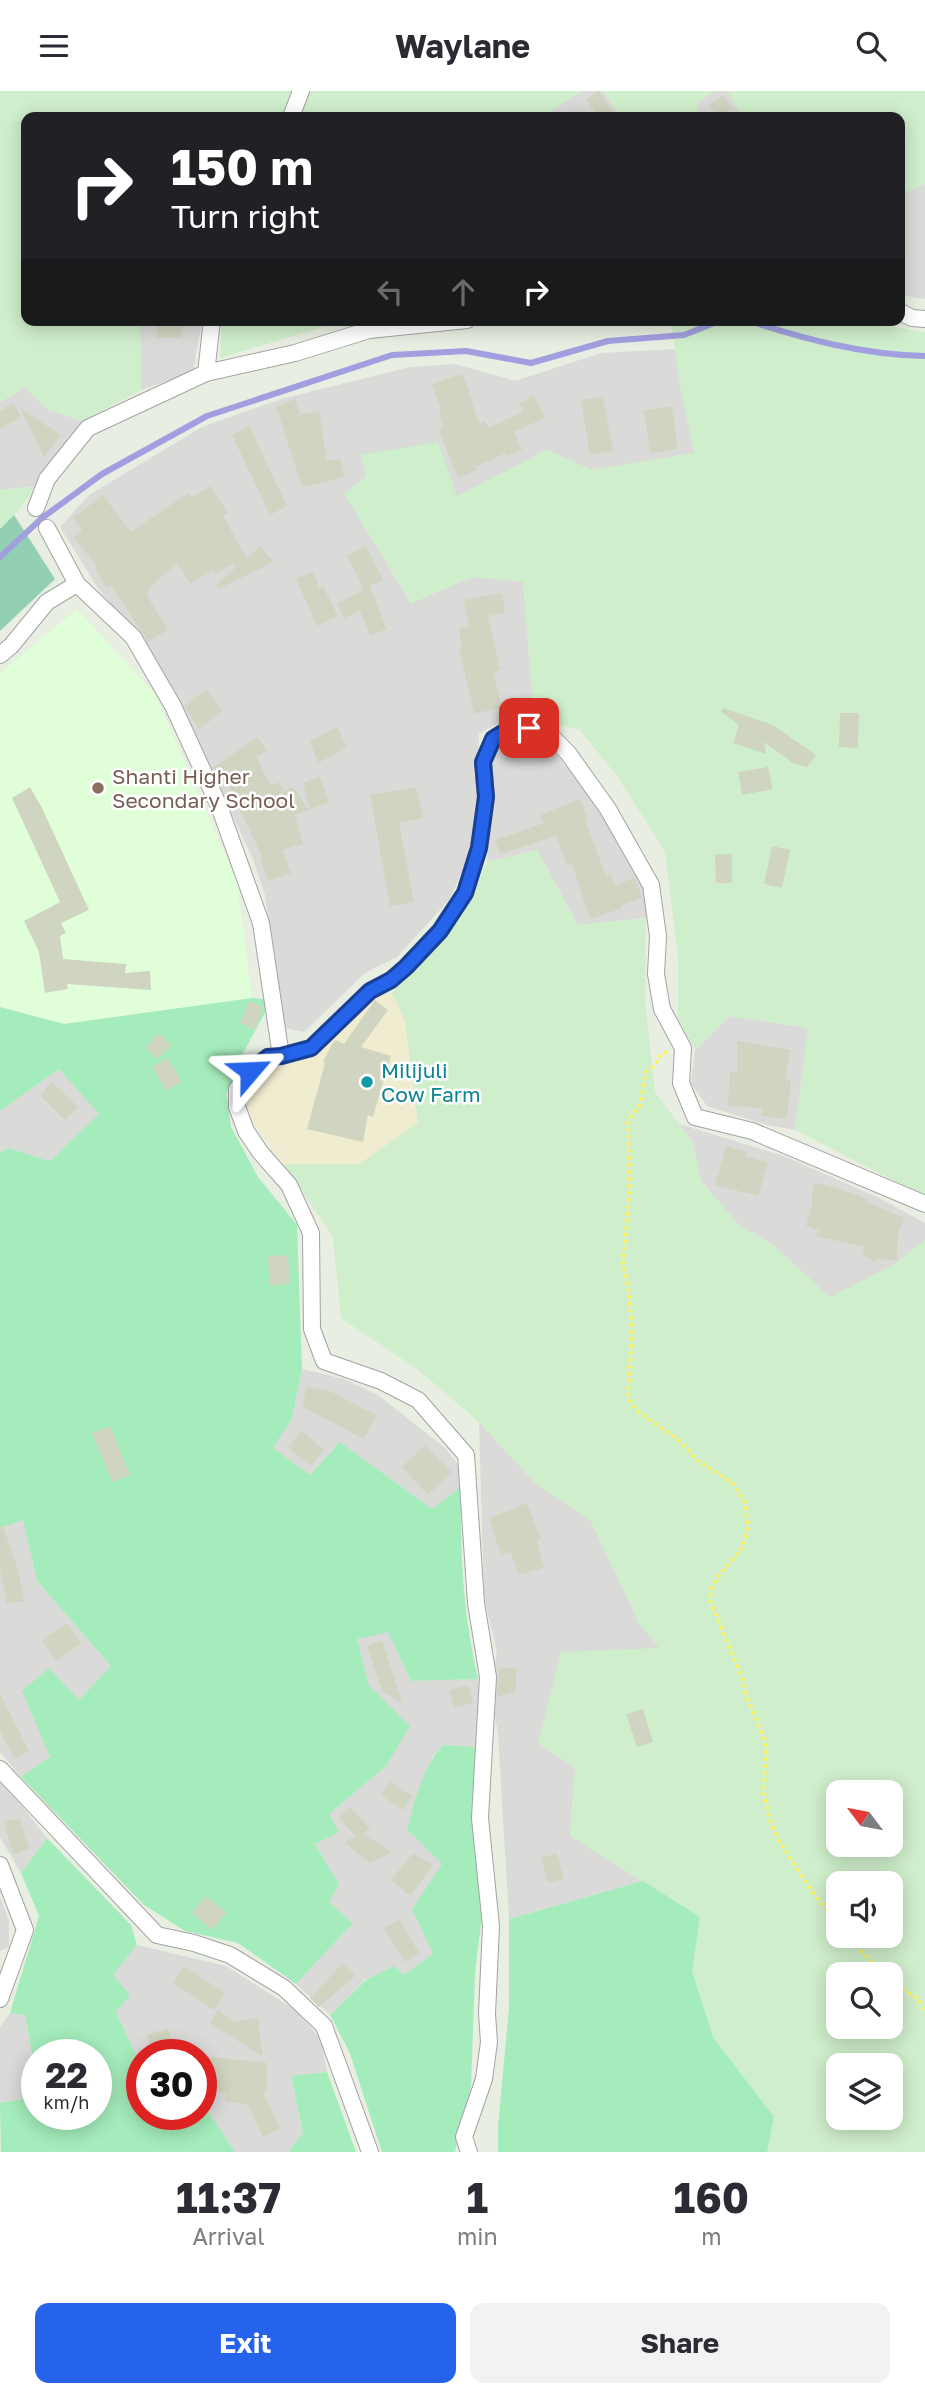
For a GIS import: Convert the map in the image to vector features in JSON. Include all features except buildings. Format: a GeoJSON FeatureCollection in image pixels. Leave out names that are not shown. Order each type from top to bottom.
{"type":"FeatureCollection","features":[{"type":"Feature","properties":{"kind":"street"},"geometry":{"type":"LineString","coordinates":[[293,112],[301,91]]}},
{"type":"Feature","properties":{"kind":"street"},"geometry":{"type":"LineString","coordinates":[[905,314],[925,319]]}},
{"type":"Feature","properties":{"kind":"street"},"geometry":{"type":"LineString","coordinates":[[206,373],[211,326]]}},
{"type":"Feature","properties":{"kind":"street"},"geometry":{"type":"LineString","coordinates":[[36,508],[47,479],[88,428],[206,373],[295,353],[369,330],[408,326]]}},
{"type":"Feature","properties":{"kind":"street"},"geometry":{"type":"LineString","coordinates":[[47,528],[77,584],[133,637],[173,706],[219,806],[261,923],[281,1056]]}},
{"type":"Feature","properties":{"kind":"street"},"geometry":{"type":"LineString","coordinates":[[0,655],[11,646],[47,602],[77,584]]}},
{"type":"Feature","properties":{"kind":"street"},"geometry":{"type":"LineString","coordinates":[[469,2152],[464,2137],[484,2080],[489,2042],[486,2014],[491,1926],[480,1818],[488,1677],[475,1603],[466,1455],[418,1400],[381,1381],[324,1361],[312,1329],[312,1233],[289,1185],[260,1152],[246,1131],[237,1107],[237,1089],[250,1071],[268,1057],[311,1048],[370,991],[391,980],[406,967],[440,931],[465,893],[479,848],[486,797],[483,762],[493,739],[514,726],[545,730],[568,753],[608,809],[651,885],[658,936],[656,974],[662,1009],[683,1048],[681,1083],[695,1117],[764,1136],[925,1204]]}},
{"type":"Feature","properties":{"kind":"street"},"geometry":{"type":"LineString","coordinates":[[0,1769],[156,1935],[230,1955],[284,1988],[324,2026],[370,2152]]}},
{"type":"Feature","properties":{"kind":"street"},"geometry":{"type":"LineString","coordinates":[[0,1865],[25,1930],[0,1999]]}},
{"type":"Feature","properties":{"kind":"path"},"geometry":{"type":"LineString","coordinates":[[683,1048],[661,1054],[646,1072],[640,1105],[628,1121],[631,1188],[623,1264],[632,1331],[628,1397],[636,1411],[670,1434],[696,1459],[733,1484],[745,1503],[748,1529],[742,1548],[717,1578],[710,1600],[766,1744],[764,1793],[769,1817],[779,1841],[826,1910]]}},
{"type":"Feature","properties":{"kind":"path"},"geometry":{"type":"LineString","coordinates":[[858,1948],[872,1962]]}},
{"type":"Feature","properties":{"kind":"path"},"geometry":{"type":"LineString","coordinates":[[903,1989],[919,2000],[925,2014]]}},
{"type":"Feature","properties":{"kind":"shaded area"},"geometry":{"type":"Polygon","coordinates":[[[0,91],[293,91],[285,112],[21,112],[21,326],[140,326],[141,390],[82,421],[47,409],[25,387],[0,402],[0,91]]]}},
{"type":"Feature","properties":{"kind":"shaded area"},"geometry":{"type":"Polygon","coordinates":[[[310,91],[582,91],[553,109],[553,112],[303,112],[310,91]]]}},
{"type":"Feature","properties":{"kind":"shaded area"},"geometry":{"type":"Polygon","coordinates":[[[582,91],[603,91],[618,112],[553,112],[553,109],[582,91]]]}},
{"type":"Feature","properties":{"kind":"shaded area"},"geometry":{"type":"Polygon","coordinates":[[[603,91],[713,91],[696,105],[700,112],[618,112],[603,91]]]}},
{"type":"Feature","properties":{"kind":"shaded area"},"geometry":{"type":"Polygon","coordinates":[[[713,91],[728,91],[739,112],[700,112],[696,105],[713,91]]]}},
{"type":"Feature","properties":{"kind":"shaded area"},"geometry":{"type":"Polygon","coordinates":[[[728,91],[925,91],[925,184],[907,192],[905,189],[905,112],[739,112],[728,91]]]}},
{"type":"Feature","properties":{"kind":"shaded area"},"geometry":{"type":"Polygon","coordinates":[[[925,184],[925,299],[905,296],[905,189],[907,192],[925,184]]]}},
{"type":"Feature","properties":{"kind":"shaded area"},"geometry":{"type":"Polygon","coordinates":[[[140,326],[201,326],[193,372],[141,390],[140,326]]]}},
{"type":"Feature","properties":{"kind":"shaded area"},"geometry":{"type":"Polygon","coordinates":[[[222,326],[325,326],[220,358],[222,326]]]}},
{"type":"Feature","properties":{"kind":"shaded area"},"geometry":{"type":"Polygon","coordinates":[[[672,326],[888,326],[925,332],[925,1196],[795,1130],[808,1028],[729,1016],[695,1050],[678,1018],[678,957],[665,851],[617,776],[580,730],[534,719],[523,582],[472,577],[412,603],[344,494],[367,476],[360,455],[438,442],[457,496],[548,450],[591,470],[694,453],[680,386],[672,326]]]}},
{"type":"Feature","properties":{"kind":"shaded area"},"geometry":{"type":"Polygon","coordinates":[[[675,349],[695,453],[591,470],[547,450],[457,497],[367,476],[345,494],[411,603],[472,577],[523,581],[534,719],[514,713],[479,734],[476,811],[468,860],[449,900],[397,957],[365,973],[304,1032],[284,1028],[265,895],[253,859],[221,790],[213,787],[193,731],[151,651],[100,591],[60,527],[89,495],[202,427],[281,399],[410,367],[455,364],[515,381],[601,353],[675,349]]]}},
{"type":"Feature","properties":{"kind":"shaded area"},"geometry":{"type":"Polygon","coordinates":[[[25,387],[47,409],[82,421],[37,486],[0,490],[0,402],[25,387]]]}},
{"type":"Feature","properties":{"kind":"shaded area"},"geometry":{"type":"Polygon","coordinates":[[[37,486],[14,515],[0,529],[0,490],[37,486]]]}},
{"type":"Feature","properties":{"kind":"shaded area"},"geometry":{"type":"Polygon","coordinates":[[[14,515],[55,579],[0,631],[0,529],[14,515]]]}},
{"type":"Feature","properties":{"kind":"shaded area","name":"Shanti Higher Secondary School"},"geometry":{"type":"Polygon","coordinates":[[[77,609],[155,694],[237,882],[252,998],[64,1024],[0,1007],[0,673],[77,609]]]}},
{"type":"Feature","properties":{"kind":"shaded area"},"geometry":{"type":"Polygon","coordinates":[[[524,735],[551,749],[591,796],[625,849],[647,892],[646,918],[578,925],[537,850],[487,862],[493,752],[502,740],[524,735]]]}},
{"type":"Feature","properties":{"kind":"shaded area"},"geometry":{"type":"Polygon","coordinates":[[[537,850],[578,925],[646,918],[645,1001],[655,1092],[693,1143],[701,1181],[738,1224],[773,1245],[830,1297],[895,1264],[925,1240],[925,2152],[767,2152],[774,2117],[713,2037],[692,1971],[699,1917],[570,1836],[575,1768],[538,1743],[561,1652],[659,1648],[639,1623],[590,1520],[536,1484],[479,1422],[416,1368],[341,1318],[333,1237],[284,1164],[359,1164],[418,1123],[405,1021],[392,993],[443,941],[473,893],[487,862],[537,850]]]}},
{"type":"Feature","properties":{"kind":"shaded area"},"geometry":{"type":"Polygon","coordinates":[[[392,993],[405,1021],[418,1123],[359,1164],[284,1164],[248,1115],[250,1088],[266,1071],[311,1056],[325,1047],[379,994],[392,993]]]}},
{"type":"Feature","properties":{"kind":"shaded area"},"geometry":{"type":"Polygon","coordinates":[[[252,998],[264,999],[267,1009],[241,1057],[226,1094],[231,1127],[258,1177],[297,1225],[302,1369],[292,1419],[273,1448],[310,1475],[340,1442],[432,1509],[461,1487],[464,1584],[478,1679],[411,1681],[388,1632],[357,1639],[369,1686],[410,1726],[386,1766],[329,1814],[339,1832],[315,1844],[339,1885],[329,1902],[353,1923],[296,1984],[238,1943],[185,1931],[144,1905],[21,1777],[50,1757],[22,1691],[49,1668],[79,1700],[111,1666],[37,1581],[23,1520],[0,1528],[0,1153],[8,1148],[50,1161],[99,1114],[59,1069],[0,1111],[0,1007],[64,1024],[252,998]]]}},
{"type":"Feature","properties":{"kind":"shaded area"},"geometry":{"type":"Polygon","coordinates":[[[729,1016],[808,1028],[795,1130],[767,1125],[707,1106],[691,1084],[695,1050],[729,1016]]]}},
{"type":"Feature","properties":{"kind":"shaded area"},"geometry":{"type":"Polygon","coordinates":[[[59,1069],[100,1114],[50,1161],[8,1148],[0,1153],[0,1111],[59,1069]]]}},
{"type":"Feature","properties":{"kind":"shaded area"},"geometry":{"type":"Polygon","coordinates":[[[679,1124],[784,1156],[881,1199],[925,1223],[925,1240],[895,1264],[830,1298],[773,1245],[738,1224],[701,1181],[693,1143],[679,1124]]]}},
{"type":"Feature","properties":{"kind":"shaded area"},"geometry":{"type":"Polygon","coordinates":[[[302,1369],[344,1379],[378,1395],[445,1448],[461,1469],[461,1487],[432,1509],[340,1442],[310,1475],[273,1448],[292,1419],[302,1369]]]}},
{"type":"Feature","properties":{"kind":"shaded area"},"geometry":{"type":"Polygon","coordinates":[[[479,1422],[536,1484],[591,1520],[639,1623],[660,1648],[575,1768],[570,1836],[643,1881],[509,1919],[498,1734],[491,1691],[497,1651],[484,1598],[479,1422]]]}},
{"type":"Feature","properties":{"kind":"shaded area"},"geometry":{"type":"Polygon","coordinates":[[[23,1520],[37,1581],[111,1666],[79,1700],[51,1757],[21,1777],[0,1752],[0,1528],[23,1520]]]}},
{"type":"Feature","properties":{"kind":"shaded area"},"geometry":{"type":"Polygon","coordinates":[[[388,1631],[411,1681],[478,1679],[481,1708],[475,1747],[443,1745],[433,1756],[419,1788],[407,1829],[442,1864],[412,1909],[433,1954],[404,1975],[366,1979],[330,2015],[296,1984],[353,1923],[329,1902],[339,1885],[315,1844],[329,1814],[386,1766],[357,1638],[388,1631]]]}},
{"type":"Feature","properties":{"kind":"shaded area"},"geometry":{"type":"Polygon","coordinates":[[[443,1745],[475,1747],[474,1844],[482,1915],[475,1973],[471,2086],[455,2152],[382,2152],[349,2051],[330,2015],[366,1980],[394,1966],[404,1975],[433,1954],[412,1909],[442,1864],[407,1829],[424,1774],[443,1745]]]}},
{"type":"Feature","properties":{"kind":"shaded area"},"geometry":{"type":"Polygon","coordinates":[[[0,1778],[47,1838],[21,1873],[0,1837],[0,1778]]]}},
{"type":"Feature","properties":{"kind":"shaded area"},"geometry":{"type":"Polygon","coordinates":[[[47,1838],[131,1925],[137,1945],[113,1975],[130,1995],[116,2012],[129,2039],[126,2039],[126,2130],[217,2130],[217,2125],[235,2152],[1,2152],[0,2103],[21,2099],[21,2130],[112,2130],[112,2039],[29,2039],[25,2015],[10,2013],[39,1916],[21,1873],[47,1838]]]}},
{"type":"Feature","properties":{"kind":"shaded area"},"geometry":{"type":"Polygon","coordinates":[[[643,1881],[700,1917],[692,1971],[713,2037],[774,2117],[767,2152],[498,2152],[509,2008],[509,1919],[643,1881]]]}},
{"type":"Feature","properties":{"kind":"shaded area"},"geometry":{"type":"Polygon","coordinates":[[[0,1897],[9,1921],[9,1947],[0,1951],[0,1897]]]}},
{"type":"Feature","properties":{"kind":"shaded area"},"geometry":{"type":"Polygon","coordinates":[[[137,1945],[226,1966],[294,2009],[321,2039],[327,2072],[291,2076],[303,2134],[288,2152],[235,2152],[217,2125],[217,2039],[128,2039],[116,2012],[113,1975],[137,1945]]]}},
{"type":"Feature","properties":{"kind":"shaded area"},"geometry":{"type":"Polygon","coordinates":[[[10,2013],[25,2015],[29,2039],[21,2039],[21,2099],[0,2103],[0,2027],[10,2013]]]}},
{"type":"Feature","properties":{"kind":"shaded area"},"geometry":{"type":"Polygon","coordinates":[[[327,2072],[356,2152],[288,2152],[303,2133],[291,2076],[327,2072]]]}},
{"type":"Feature","properties":{"kind":"waterway"},"geometry":{"type":"LineString","coordinates":[[0,557],[42,518],[102,474],[207,416],[392,355],[466,351],[531,363],[608,341],[684,335],[707,326]]}},
{"type":"Feature","properties":{"kind":"waterway"},"geometry":{"type":"LineString","coordinates":[[765,326],[834,345],[879,353],[925,356]]}},
{"type":"Feature","properties":{"kind":"place","name":"Shanti Higher Secondary School"},"geometry":{"type":"Point","coordinates":[98,788]}},
{"type":"Feature","properties":{"kind":"place","name":"Milijuli Cow Farm"},"geometry":{"type":"Point","coordinates":[367,1082]}},
{"type":"Feature","properties":{"kind":"route"},"geometry":{"type":"LineString","coordinates":[[250,1071],[268,1057],[311,1048],[370,991],[391,980],[406,967],[440,931],[465,893],[479,848],[486,797],[483,762],[493,739],[514,726],[529,728]]}}]}
